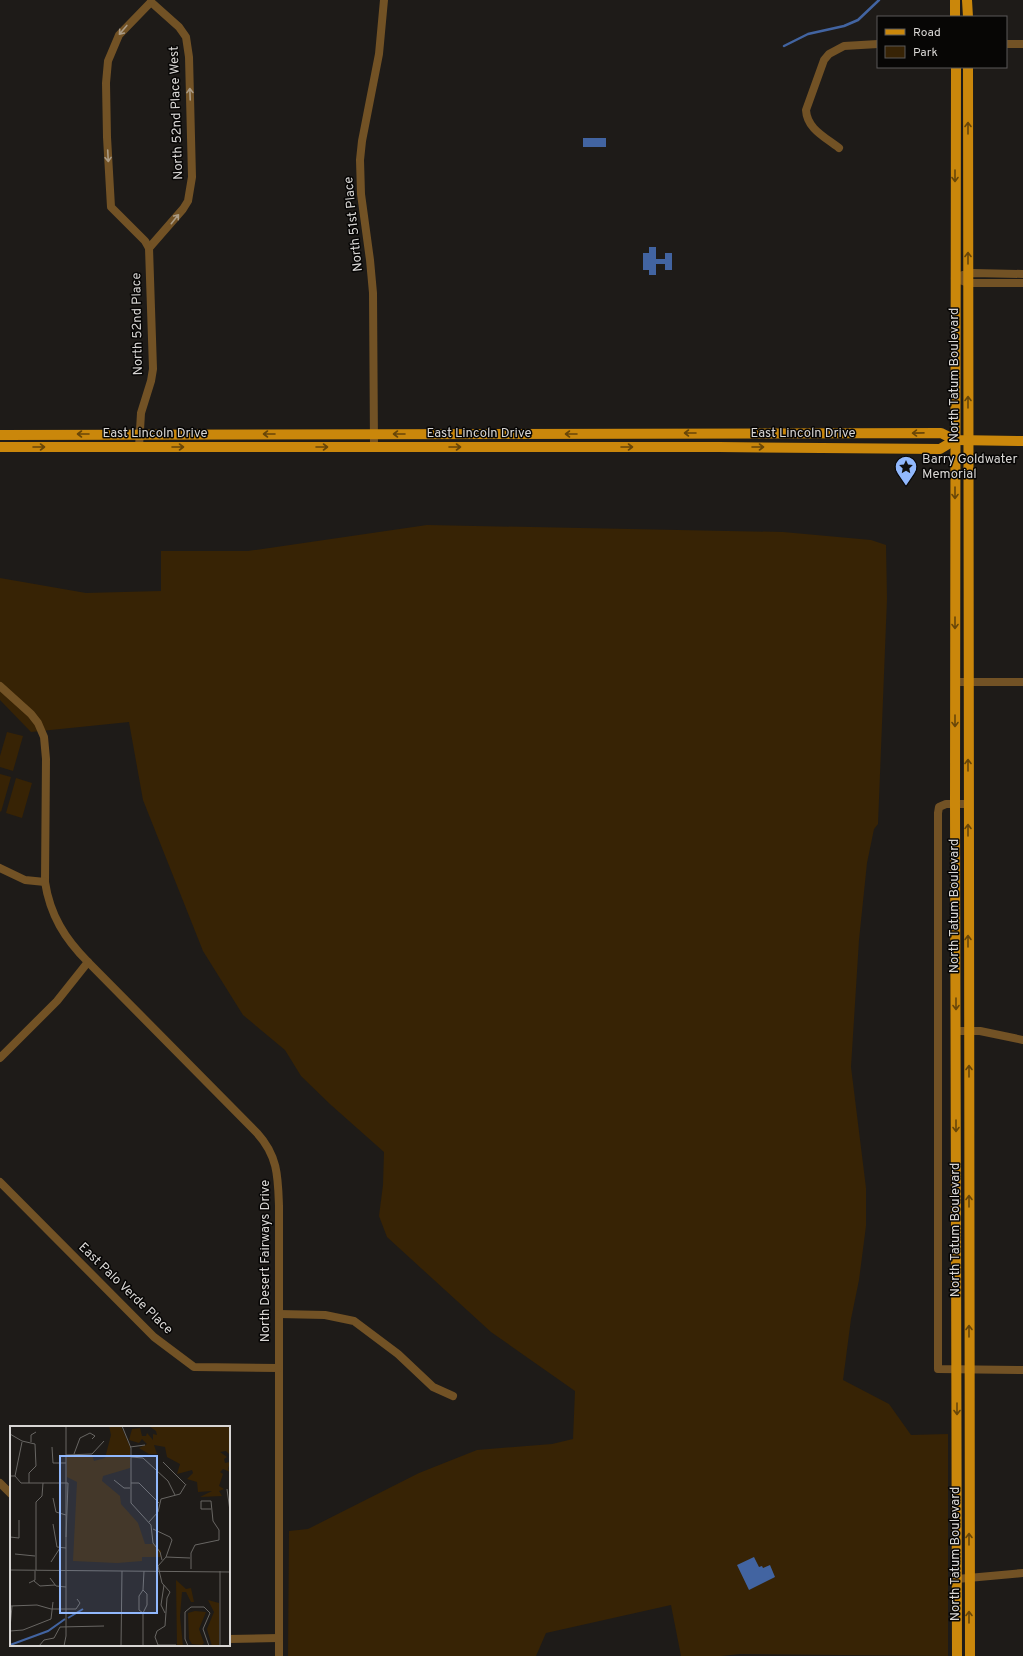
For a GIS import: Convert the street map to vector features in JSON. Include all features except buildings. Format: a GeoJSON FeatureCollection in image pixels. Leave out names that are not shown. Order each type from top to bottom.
{"type":"FeatureCollection","features":[{"type":"Feature","properties":{"kind":"main road"},"geometry":{"type":"LineString","coordinates":[[955,0],[955,16]]}},
{"type":"Feature","properties":{"kind":"main road"},"geometry":{"type":"LineString","coordinates":[[968,0],[968,16]]}},
{"type":"Feature","properties":{"kind":"main road","name":"North Tatum Boulevard"},"geometry":{"type":"LineString","coordinates":[[956,68],[956,1031],[970,1656]]}},
{"type":"Feature","properties":{"kind":"main road","name":"North Tatum Boulevard"},"geometry":{"type":"LineString","coordinates":[[957,1656],[957,1579],[963,1370],[968,1031],[968,68]]}},
{"type":"Feature","properties":{"kind":"main road","name":"East Lincoln Drive"},"geometry":{"type":"LineString","coordinates":[[0,434],[941,433],[955,440],[1023,441]]}},
{"type":"Feature","properties":{"kind":"main road","name":"East Lincoln Drive"},"geometry":{"type":"LineString","coordinates":[[0,447],[719,447],[940,449],[955,440]]}},
{"type":"Feature","properties":{"kind":"street","name":"North 51st Place"},"geometry":{"type":"LineString","coordinates":[[374,447],[373,293],[361,194],[360,160],[362,141],[379,54],[384,0]]}},
{"type":"Feature","properties":{"kind":"street"},"geometry":{"type":"LineString","coordinates":[[149,248],[145,241],[111,207],[106,83],[108,61],[119,35],[151,1]]}},
{"type":"Feature","properties":{"kind":"street","name":"North 52nd Place West"},"geometry":{"type":"LineString","coordinates":[[149,248],[183,209],[188,201],[192,177],[189,70],[186,37],[179,27],[151,1]]}},
{"type":"Feature","properties":{"kind":"street"},"geometry":{"type":"LineString","coordinates":[[839,148],[810,126],[806,118],[806,110],[824,60],[835,49],[844,46],[877,44]]}},
{"type":"Feature","properties":{"kind":"street"},"geometry":{"type":"LineString","coordinates":[[1007,44],[1023,44]]}},
{"type":"Feature","properties":{"kind":"street","name":"North 52nd Place"},"geometry":{"type":"LineString","coordinates":[[139,447],[141,413],[153,370],[149,248]]}},
{"type":"Feature","properties":{"kind":"street"},"geometry":{"type":"LineString","coordinates":[[955,278],[1023,274]]}},
{"type":"Feature","properties":{"kind":"street"},"geometry":{"type":"LineString","coordinates":[[968,278],[1023,283]]}},
{"type":"Feature","properties":{"kind":"street"},"geometry":{"type":"LineString","coordinates":[[955,682],[1023,682]]}},
{"type":"Feature","properties":{"kind":"street","name":"North Desert Fairways Drive"},"geometry":{"type":"LineString","coordinates":[[0,686],[31,714],[40,728],[45,742],[45,882],[48,898],[61,930],[67,939],[88,962],[258,1133],[270,1151],[278,1177],[279,1656]]}},
{"type":"Feature","properties":{"kind":"street","name":"North Tatum Boulevard"},"geometry":{"type":"LineString","coordinates":[[963,1370],[938,1369],[938,813],[940,807],[946,804],[968,804]]}},
{"type":"Feature","properties":{"kind":"street"},"geometry":{"type":"LineString","coordinates":[[0,868],[25,880],[45,882]]}},
{"type":"Feature","properties":{"kind":"street"},"geometry":{"type":"LineString","coordinates":[[0,1058],[57,1001],[88,962]]}},
{"type":"Feature","properties":{"kind":"street"},"geometry":{"type":"LineString","coordinates":[[956,1031],[989,1032],[1023,1040]]}},
{"type":"Feature","properties":{"kind":"street","name":"East Palo Verde Place"},"geometry":{"type":"LineString","coordinates":[[0,1182],[154,1337],[194,1367],[278,1368]]}},
{"type":"Feature","properties":{"kind":"street"},"geometry":{"type":"LineString","coordinates":[[279,1314],[325,1316],[354,1321],[398,1354],[433,1387],[453,1396]]}},
{"type":"Feature","properties":{"kind":"street"},"geometry":{"type":"LineString","coordinates":[[963,1370],[1023,1370]]}},
{"type":"Feature","properties":{"kind":"street"},"geometry":{"type":"LineString","coordinates":[[0,1483],[10,1493]]}},
{"type":"Feature","properties":{"kind":"street"},"geometry":{"type":"LineString","coordinates":[[957,1579],[1023,1573]]}},
{"type":"Feature","properties":{"kind":"street"},"geometry":{"type":"LineString","coordinates":[[230,1639],[279,1638]]}},
{"type":"Feature","properties":{"kind":"green space"},"geometry":{"type":"Polygon","coordinates":[[[427,525],[783,532],[871,540],[886,545],[887,599],[878,824],[874,829],[867,863],[859,940],[851,1067],[866,1188],[866,1226],[843,1380],[889,1404],[911,1435],[948,1434],[948,1656],[740,1654],[721,1656],[681,1656],[671,1605],[546,1633],[536,1656],[288,1656],[289,1531],[308,1529],[419,1473],[477,1450],[552,1444],[573,1439],[575,1391],[491,1332],[387,1237],[379,1216],[383,1185],[384,1152],[301,1076],[285,1050],[243,1015],[203,951],[143,800],[129,722],[31,732],[0,700],[0,578],[86,593],[161,591],[161,551],[248,551],[427,525]]]}},
{"type":"Feature","properties":{"kind":"green space"},"geometry":{"type":"Polygon","coordinates":[[[7,732],[23,736],[13,771],[0,767],[0,756],[7,732]]]}},
{"type":"Feature","properties":{"kind":"green space"},"geometry":{"type":"Polygon","coordinates":[[[0,774],[11,777],[1,812],[0,811],[0,774]]]}},
{"type":"Feature","properties":{"kind":"green space"},"geometry":{"type":"Polygon","coordinates":[[[16,778],[32,783],[22,818],[6,813],[16,778]]]}},
{"type":"Feature","properties":{"kind":"water"},"geometry":{"type":"Polygon","coordinates":[[[583,138],[606,138],[606,147],[583,147],[583,138]]]}},
{"type":"Feature","properties":{"kind":"water"},"geometry":{"type":"Polygon","coordinates":[[[649,247],[656,247],[656,259],[665,259],[665,253],[672,253],[672,270],[665,270],[665,264],[656,264],[656,275],[649,275],[649,270],[643,270],[643,253],[649,253],[649,247]]]}},
{"type":"Feature","properties":{"kind":"water"},"geometry":{"type":"Polygon","coordinates":[[[754,1557],[759,1567],[762,1566],[763,1568],[770,1565],[775,1577],[749,1590],[737,1565],[754,1557]]]}},
{"type":"Feature","properties":{"kind":"waterway"},"geometry":{"type":"LineString","coordinates":[[784,46],[808,34],[844,26],[858,20],[879,0]]}},
{"type":"Feature","properties":{"kind":"place","name":"Barry Goldwater Memorial"},"geometry":{"type":"Point","coordinates":[906,486]}}]}
